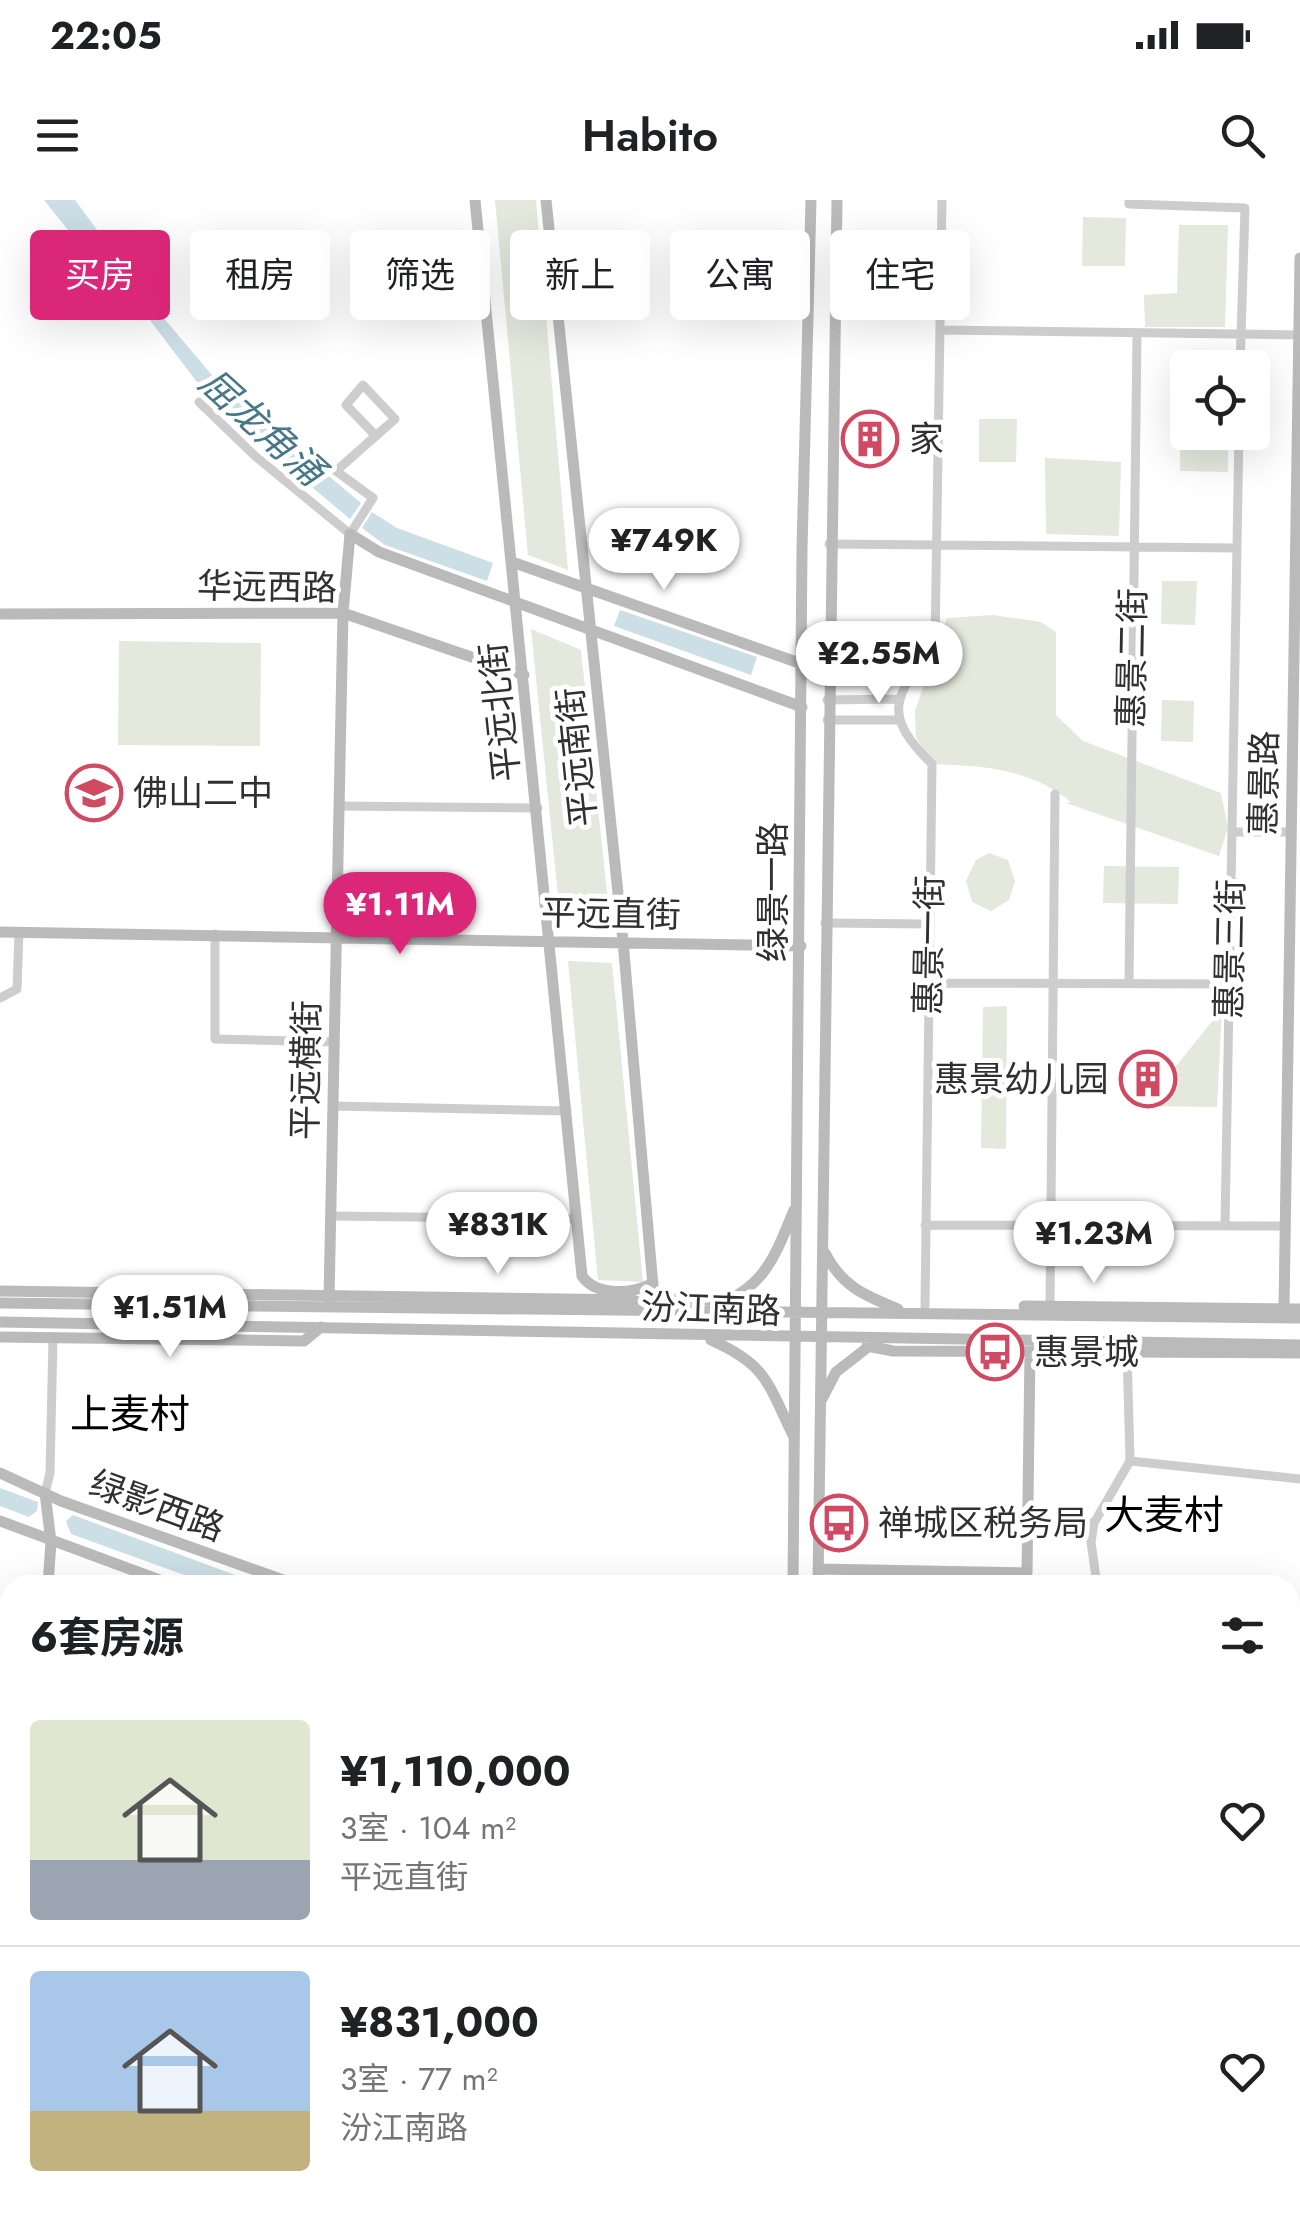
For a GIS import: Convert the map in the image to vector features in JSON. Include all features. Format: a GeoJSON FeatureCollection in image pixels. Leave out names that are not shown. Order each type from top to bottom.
{"type":"FeatureCollection","features":[{"type":"Feature","properties":{"kind":"highway"},"geometry":{"type":"LineString","coordinates":[[182,2215],[408,2215]]}},
{"type":"Feature","properties":{"kind":"main road","name":"平远北街"},"geometry":{"type":"LineString","coordinates":[[475,200],[552,940],[584,1299]]}},
{"type":"Feature","properties":{"kind":"main road","name":"平远南街"},"geometry":{"type":"LineString","coordinates":[[546,200],[623,941],[655,1304]]}},
{"type":"Feature","properties":{"kind":"main road","name":"绿景一路"},"geometry":{"type":"LineString","coordinates":[[793,1575],[811,200]]}},
{"type":"Feature","properties":{"kind":"main road","name":"绿景一路"},"geometry":{"type":"LineString","coordinates":[[818,1575],[829,544],[837,200]]}},
{"type":"Feature","properties":{"kind":"main road","name":"惠景路"},"geometry":{"type":"LineString","coordinates":[[1284,1309],[1291,832],[1297,693],[1300,258]]}},
{"type":"Feature","properties":{"kind":"main road","name":"华远西路"},"geometry":{"type":"LineString","coordinates":[[350,534],[380,552],[802,707]]}},
{"type":"Feature","properties":{"kind":"main road","name":"平远横街"},"geometry":{"type":"LineString","coordinates":[[329,1302],[343,612],[350,534]]}},
{"type":"Feature","properties":{"kind":"main road"},"geometry":{"type":"LineString","coordinates":[[512,562],[802,664]]}},
{"type":"Feature","properties":{"kind":"main road","name":"华远西路"},"geometry":{"type":"LineString","coordinates":[[0,614],[343,612],[524,674]]}},
{"type":"Feature","properties":{"kind":"main road","name":"平远直街"},"geometry":{"type":"LineString","coordinates":[[0,932],[336,934],[801,946]]}},
{"type":"Feature","properties":{"kind":"main road"},"geometry":{"type":"LineString","coordinates":[[704,1310],[747,1293],[773,1260],[798,1202]]}},
{"type":"Feature","properties":{"kind":"main road"},"geometry":{"type":"LineString","coordinates":[[822,1248],[837,1278],[855,1291],[906,1313],[1300,1309]]}},
{"type":"Feature","properties":{"kind":"main road"},"geometry":{"type":"LineString","coordinates":[[582,1276],[604,1291],[633,1291],[653,1283]]}},
{"type":"Feature","properties":{"kind":"main road"},"geometry":{"type":"LineString","coordinates":[[0,1291],[54,1298]]}},
{"type":"Feature","properties":{"kind":"main road"},"geometry":{"type":"LineString","coordinates":[[0,1303],[54,1298],[329,1302],[584,1299],[655,1304],[732,1300]]}},
{"type":"Feature","properties":{"kind":"main road","name":"汾江南路"},"geometry":{"type":"LineString","coordinates":[[329,1302],[655,1304],[704,1310],[906,1313]]}},
{"type":"Feature","properties":{"kind":"main road"},"geometry":{"type":"LineString","coordinates":[[888,1306],[1050,1307],[1300,1318]]}},
{"type":"Feature","properties":{"kind":"main road","name":"汾江南路"},"geometry":{"type":"LineString","coordinates":[[0,1322],[321,1326],[873,1343],[1300,1345]]}},
{"type":"Feature","properties":{"kind":"main road"},"geometry":{"type":"LineString","coordinates":[[54,1322],[54,1338]]}},
{"type":"Feature","properties":{"kind":"main road"},"geometry":{"type":"LineString","coordinates":[[272,1326],[272,1340]]}},
{"type":"Feature","properties":{"kind":"main road"},"geometry":{"type":"LineString","coordinates":[[0,1337],[304,1341],[321,1326]]}},
{"type":"Feature","properties":{"kind":"main road"},"geometry":{"type":"LineString","coordinates":[[702,1337],[747,1356],[764,1374],[794,1437]]}},
{"type":"Feature","properties":{"kind":"main road"},"geometry":{"type":"LineString","coordinates":[[820,1402],[836,1372],[873,1343],[893,1351],[1030,1352],[1127,1347],[1300,1353]]}},
{"type":"Feature","properties":{"kind":"main road"},"geometry":{"type":"LineString","coordinates":[[1027,1575],[1030,1352]]}},
{"type":"Feature","properties":{"kind":"main road","name":"绿影西路"},"geometry":{"type":"LineString","coordinates":[[0,1473],[45,1494],[269,1575]]}},
{"type":"Feature","properties":{"kind":"main road"},"geometry":{"type":"LineString","coordinates":[[45,1494],[51,1542],[49,1575]]}},
{"type":"Feature","properties":{"kind":"main road","name":"绿影西路"},"geometry":{"type":"LineString","coordinates":[[0,1521],[145,1575]]}},
{"type":"Feature","properties":{"kind":"main road"},"geometry":{"type":"LineString","coordinates":[[818,1570],[934,1575]]}},
{"type":"Feature","properties":{"kind":"street"},"geometry":{"type":"LineString","coordinates":[[1130,200],[1130,204],[1245,208],[1240,350]]}},
{"type":"Feature","properties":{"kind":"street"},"geometry":{"type":"LineString","coordinates":[[827,720],[897,720],[899,700],[935,642],[942,203]]}},
{"type":"Feature","properties":{"kind":"street"},"geometry":{"type":"LineString","coordinates":[[940,330],[1299,336]]}},
{"type":"Feature","properties":{"kind":"street","name":"惠景二街"},"geometry":{"type":"LineString","coordinates":[[1128,982],[1137,334]]}},
{"type":"Feature","properties":{"kind":"street"},"geometry":{"type":"LineString","coordinates":[[199,402],[256,456],[350,534],[373,498],[336,471],[376,436],[395,418],[362,384],[346,405],[376,436]]}},
{"type":"Feature","properties":{"kind":"street","name":"惠景三街"},"geometry":{"type":"LineString","coordinates":[[1225,1226],[1238,450]]}},
{"type":"Feature","properties":{"kind":"street"},"geometry":{"type":"LineString","coordinates":[[829,544],[1237,548]]}},
{"type":"Feature","properties":{"kind":"street"},"geometry":{"type":"LineString","coordinates":[[827,700],[899,700]]}},
{"type":"Feature","properties":{"kind":"street","name":"惠景一街"},"geometry":{"type":"LineString","coordinates":[[897,720],[908,741],[932,764],[926,1306]]}},
{"type":"Feature","properties":{"kind":"street"},"geometry":{"type":"LineString","coordinates":[[1050,1307],[1055,794]]}},
{"type":"Feature","properties":{"kind":"street"},"geometry":{"type":"LineString","coordinates":[[339,806],[538,808]]}},
{"type":"Feature","properties":{"kind":"street"},"geometry":{"type":"LineString","coordinates":[[1232,832],[1291,832]]}},
{"type":"Feature","properties":{"kind":"street"},"geometry":{"type":"LineString","coordinates":[[825,923],[928,924]]}},
{"type":"Feature","properties":{"kind":"street"},"geometry":{"type":"LineString","coordinates":[[0,998],[17,989],[19,932]]}},
{"type":"Feature","properties":{"kind":"street"},"geometry":{"type":"LineString","coordinates":[[216,934],[214,1039],[334,1042]]}},
{"type":"Feature","properties":{"kind":"street"},"geometry":{"type":"LineString","coordinates":[[928,983],[1229,984]]}},
{"type":"Feature","properties":{"kind":"street"},"geometry":{"type":"LineString","coordinates":[[333,1106],[567,1112]]}},
{"type":"Feature","properties":{"kind":"street"},"geometry":{"type":"LineString","coordinates":[[331,1216],[576,1219]]}},
{"type":"Feature","properties":{"kind":"street"},"geometry":{"type":"LineString","coordinates":[[925,1224],[1285,1226]]}},
{"type":"Feature","properties":{"kind":"street"},"geometry":{"type":"LineString","coordinates":[[45,1494],[50,1473],[54,1338]]}},
{"type":"Feature","properties":{"kind":"street"},"geometry":{"type":"LineString","coordinates":[[1096,1575],[1091,1542],[1094,1523],[1130,1461],[1127,1347]]}},
{"type":"Feature","properties":{"kind":"street"},"geometry":{"type":"LineString","coordinates":[[1130,1461],[1300,1479]]}},
{"type":"Feature","properties":{"kind":"street"},"geometry":{"type":"LineString","coordinates":[[1028,1523],[1094,1523]]}},
{"type":"Feature","properties":{"kind":"shaded area"},"geometry":{"type":"Polygon","coordinates":[[[495,200],[536,200],[539,230],[510,230],[510,320],[546,320],[568,570],[528,555],[495,200]]]}},
{"type":"Feature","properties":{"kind":"shaded area"},"geometry":{"type":"Polygon","coordinates":[[[1083,217],[1126,218],[1125,266],[1082,266],[1083,217]]]}},
{"type":"Feature","properties":{"kind":"shaded area"},"geometry":{"type":"Polygon","coordinates":[[[1179,225],[1228,225],[1225,327],[1145,327],[1144,295],[1177,293],[1179,225]]]}},
{"type":"Feature","properties":{"kind":"shaded area"},"geometry":{"type":"Polygon","coordinates":[[[979,419],[1017,419],[1016,462],[979,462],[979,419]]]}},
{"type":"Feature","properties":{"kind":"shaded area"},"geometry":{"type":"Polygon","coordinates":[[[1180,450],[1228,450],[1228,472],[1180,471],[1180,450]]]}},
{"type":"Feature","properties":{"kind":"shaded area"},"geometry":{"type":"Polygon","coordinates":[[[1045,458],[1121,462],[1119,536],[1046,534],[1045,458]]]}},
{"type":"Feature","properties":{"kind":"shaded area"},"geometry":{"type":"Polygon","coordinates":[[[1162,581],[1197,581],[1195,625],[1161,624],[1162,581]]]}},
{"type":"Feature","properties":{"kind":"shaded area"},"geometry":{"type":"Polygon","coordinates":[[[993,615],[1041,622],[1056,632],[1056,715],[1083,741],[1221,793],[1228,828],[1219,856],[1066,803],[1071,802],[1022,776],[988,768],[932,764],[916,737],[915,711],[947,618],[993,615]]]}},
{"type":"Feature","properties":{"kind":"shaded area"},"geometry":{"type":"Polygon","coordinates":[[[531,629],[581,650],[610,920],[560,916],[531,629]]]}},
{"type":"Feature","properties":{"kind":"shaded area"},"geometry":{"type":"Polygon","coordinates":[[[119,641],[261,643],[260,746],[118,745],[119,641]]]}},
{"type":"Feature","properties":{"kind":"shaded area"},"geometry":{"type":"Polygon","coordinates":[[[1162,700],[1194,701],[1193,742],[1161,741],[1162,700]]]}},
{"type":"Feature","properties":{"kind":"shaded area"},"geometry":{"type":"Polygon","coordinates":[[[989,853],[1008,860],[1015,881],[1009,900],[991,911],[972,902],[966,881],[976,860],[989,853]]]}},
{"type":"Feature","properties":{"kind":"shaded area"},"geometry":{"type":"Polygon","coordinates":[[[1104,866],[1179,867],[1178,904],[1103,903],[1104,866]]]}},
{"type":"Feature","properties":{"kind":"shaded area"},"geometry":{"type":"Polygon","coordinates":[[[568,961],[612,963],[643,1282],[598,1280],[568,961]]]}},
{"type":"Feature","properties":{"kind":"shaded area"},"geometry":{"type":"Polygon","coordinates":[[[1007,1006],[1006,1149],[981,1148],[983,1007],[1007,1006]]]}},
{"type":"Feature","properties":{"kind":"shaded area"},"geometry":{"type":"Polygon","coordinates":[[[1222,1009],[1217,1107],[1144,1106],[1222,1009]]]}},
{"type":"Feature","properties":{"kind":"water"},"geometry":{"type":"Polygon","coordinates":[[[44,200],[75,200],[97,230],[68,230],[44,200]]]}},
{"type":"Feature","properties":{"kind":"water","name":"屈龙角涌"},"geometry":{"type":"Polygon","coordinates":[[[150,320],[165,320],[222,387],[361,503],[350,519],[215,406],[150,320]]]}},
{"type":"Feature","properties":{"kind":"water"},"geometry":{"type":"Polygon","coordinates":[[[372,512],[397,528],[493,563],[487,581],[385,545],[362,528],[372,512]]]}},
{"type":"Feature","properties":{"kind":"water"},"geometry":{"type":"Polygon","coordinates":[[[620,610],[757,657],[751,675],[614,626],[620,610]]]}},
{"type":"Feature","properties":{"kind":"water"},"geometry":{"type":"Polygon","coordinates":[[[0,1488],[38,1502],[37,1511],[29,1517],[0,1506],[0,1488]]]}},
{"type":"Feature","properties":{"kind":"water"},"geometry":{"type":"Polygon","coordinates":[[[73,1515],[236,1575],[184,1575],[71,1534],[66,1521],[73,1515]]]}},
{"type":"Feature","properties":{"kind":"place","name":"家"},"geometry":{"type":"Point","coordinates":[870,439]}},
{"type":"Feature","properties":{"kind":"place","name":"佛山二中"},"geometry":{"type":"Point","coordinates":[94,793]}},
{"type":"Feature","properties":{"kind":"place","name":"惠景幼儿园"},"geometry":{"type":"Point","coordinates":[1148,1079]}},
{"type":"Feature","properties":{"kind":"place","name":"惠景城"},"geometry":{"type":"Point","coordinates":[995,1352]}},
{"type":"Feature","properties":{"kind":"place","name":"禅城区税务局"},"geometry":{"type":"Point","coordinates":[839,1523]}},
{"type":"Feature","properties":{"kind":"district","name":"上麦村"},"geometry":{"type":"Point","coordinates":[130,1414]}},
{"type":"Feature","properties":{"kind":"district","name":"大麦村"},"geometry":{"type":"Point","coordinates":[1164,1515]}}]}
